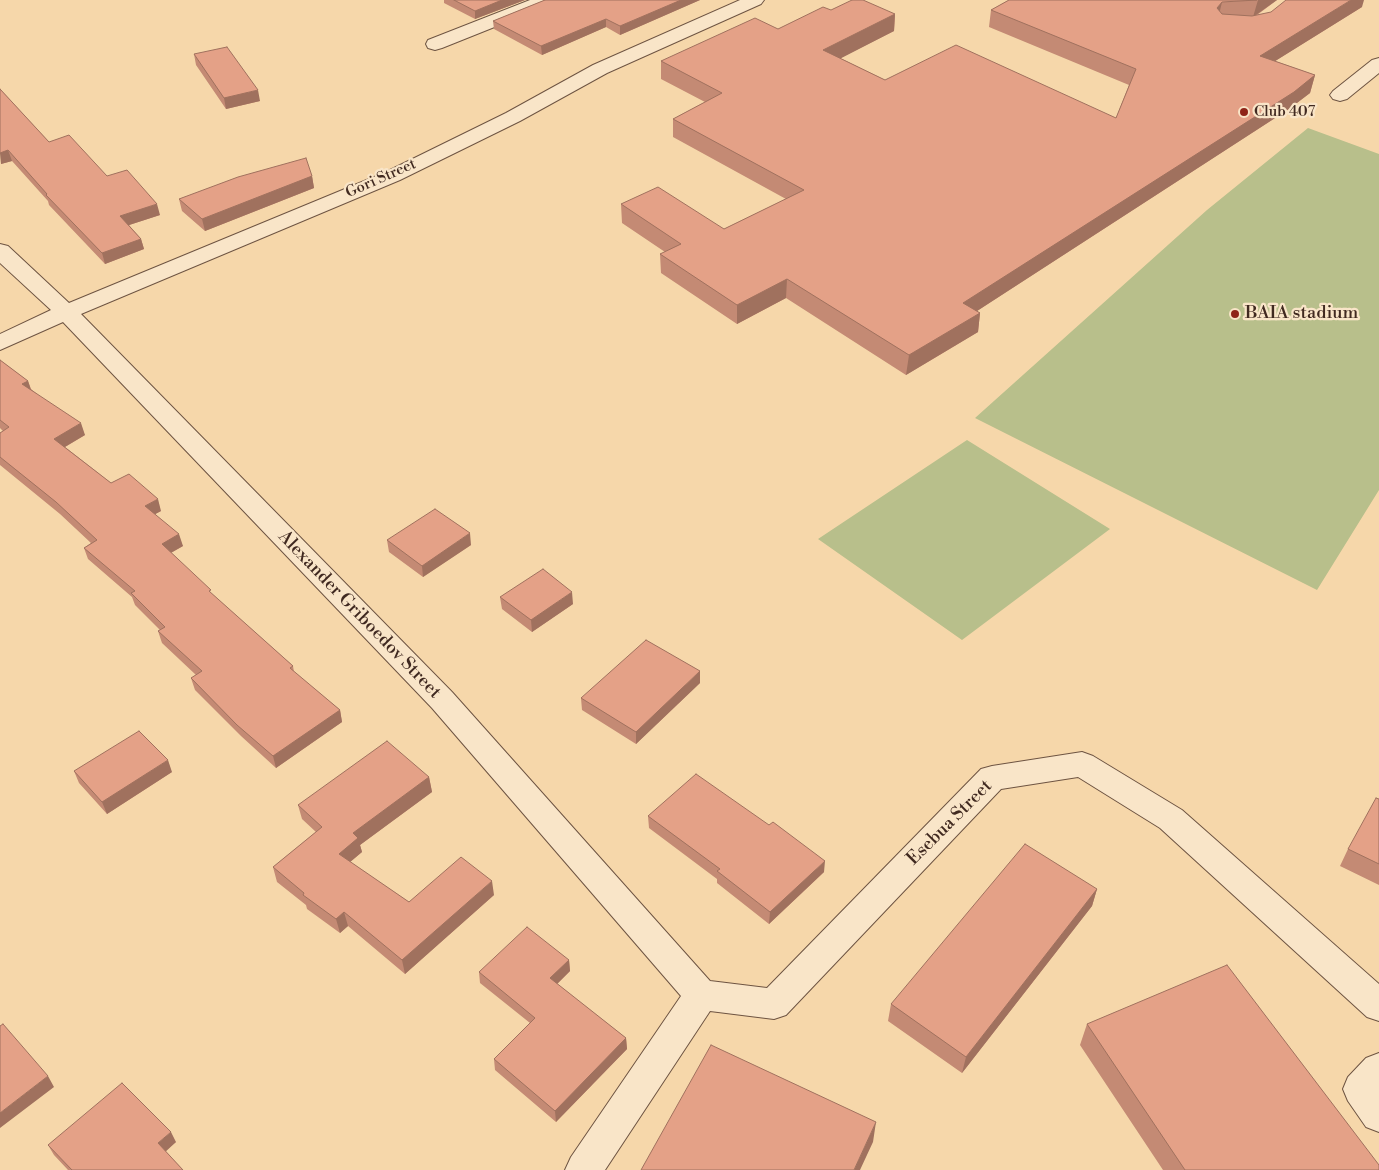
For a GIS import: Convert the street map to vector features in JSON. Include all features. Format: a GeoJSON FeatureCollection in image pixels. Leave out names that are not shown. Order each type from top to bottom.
{"type":"FeatureCollection","features":[{"type":"Feature","properties":{"kind":"street"},"geometry":{"type":"LineString","coordinates":[[435,44],[546,0]]}},
{"type":"Feature","properties":{"kind":"street","name":"Gori Street"},"geometry":{"type":"LineString","coordinates":[[0,343],[66,312],[393,176],[513,117],[600,69],[755,0]]}},
{"type":"Feature","properties":{"kind":"street"},"geometry":{"type":"LineString","coordinates":[[1340,95],[1379,64]]}},
{"type":"Feature","properties":{"kind":"street","name":"Alexander Griboedov Street"},"geometry":{"type":"LineString","coordinates":[[0,251],[66,312],[442,700],[701,995]]}},
{"type":"Feature","properties":{"kind":"street","name":"Esebua Street"},"geometry":{"type":"LineString","coordinates":[[701,995],[774,1004],[992,778],[1082,764],[1171,819],[1379,1006]]}},
{"type":"Feature","properties":{"kind":"street"},"geometry":{"type":"LineString","coordinates":[[584,1170],[701,995]]}},
{"type":"Feature","properties":{"kind":"street"},"geometry":{"type":"LineString","coordinates":[[1379,1069],[1361,1089],[1379,1114]]}},
{"type":"Feature","properties":{"kind":"green space","name":"BAIA stadium"},"geometry":{"type":"Polygon","coordinates":[[[1308,128],[1379,154],[1379,490],[1317,590],[975,418],[1207,210],[1308,128]]]}},
{"type":"Feature","properties":{"kind":"green space"},"geometry":{"type":"Polygon","coordinates":[[[967,440],[1110,529],[962,640],[818,539],[967,440]]]}},
{"type":"Feature","properties":{"kind":"building"},"geometry":{"type":"Polygon","coordinates":[[[454,0],[502,0],[475,11],[454,0]]]}},
{"type":"Feature","properties":{"kind":"building"},"geometry":{"type":"Polygon","coordinates":[[[545,0],[681,0],[620,26],[606,19],[541,46],[493,21],[545,0]]]}},
{"type":"Feature","properties":{"kind":"building"},"geometry":{"type":"Polygon","coordinates":[[[852,0],[863,0],[895,14],[823,50],[885,80],[956,45],[1116,118],[1136,69],[991,10],[1009,0],[1257,0],[1222,2],[1217,8],[1222,14],[1252,16],[1271,12],[1286,0],[1351,0],[1260,56],[1315,75],[1294,92],[963,303],[980,313],[909,355],[787,279],[737,305],[660,254],[681,244],[621,204],[658,187],[724,229],[804,190],[673,119],[722,93],[661,61],[755,18],[778,29],[823,7],[831,10],[852,0]]]}},
{"type":"Feature","properties":{"kind":"building"},"geometry":{"type":"Polygon","coordinates":[[[227,47],[258,90],[224,98],[194,54],[227,47]]]}},
{"type":"Feature","properties":{"kind":"building"},"geometry":{"type":"Polygon","coordinates":[[[0,89],[49,142],[69,135],[107,176],[127,170],[157,204],[120,216],[141,239],[102,253],[46,195],[8,150],[0,153],[0,89]]]}},
{"type":"Feature","properties":{"kind":"building"},"geometry":{"type":"Polygon","coordinates":[[[306,158],[312,176],[202,219],[179,199],[238,177],[306,158]]]}},
{"type":"Feature","properties":{"kind":"building"},"geometry":{"type":"Polygon","coordinates":[[[0,360],[28,381],[22,384],[81,423],[54,439],[111,483],[129,474],[158,499],[145,506],[179,534],[162,544],[211,590],[209,591],[293,666],[290,668],[340,710],[273,756],[237,725],[191,678],[202,671],[158,631],[165,627],[131,593],[135,591],[84,548],[97,540],[56,502],[0,457],[0,433],[9,427],[0,420],[0,360]]]}},
{"type":"Feature","properties":{"kind":"building"},"geometry":{"type":"Polygon","coordinates":[[[435,509],[470,533],[422,566],[387,540],[435,509]]]}},
{"type":"Feature","properties":{"kind":"building"},"geometry":{"type":"Polygon","coordinates":[[[543,569],[572,592],[531,620],[500,597],[543,569]]]}},
{"type":"Feature","properties":{"kind":"building"},"geometry":{"type":"Polygon","coordinates":[[[646,640],[700,671],[636,732],[581,698],[646,640]]]}},
{"type":"Feature","properties":{"kind":"building"},"geometry":{"type":"Polygon","coordinates":[[[139,731],[168,760],[102,802],[74,771],[139,731]]]}},
{"type":"Feature","properties":{"kind":"building"},"geometry":{"type":"Polygon","coordinates":[[[387,741],[429,777],[353,833],[358,838],[339,854],[409,902],[461,857],[492,881],[402,960],[344,912],[336,919],[303,895],[304,893],[273,867],[322,827],[298,805],[387,741]]]}},
{"type":"Feature","properties":{"kind":"building"},"geometry":{"type":"Polygon","coordinates":[[[696,774],[769,825],[773,822],[825,861],[770,912],[717,871],[720,869],[648,816],[696,774]]]}},
{"type":"Feature","properties":{"kind":"building"},"geometry":{"type":"Polygon","coordinates":[[[1376,798],[1379,799],[1379,864],[1348,849],[1376,798]]]}},
{"type":"Feature","properties":{"kind":"building"},"geometry":{"type":"Polygon","coordinates":[[[1025,844],[1097,889],[966,1057],[891,1004],[1025,844]]]}},
{"type":"Feature","properties":{"kind":"building"},"geometry":{"type":"Polygon","coordinates":[[[527,927],[569,960],[550,978],[626,1038],[555,1111],[494,1059],[535,1018],[479,972],[527,927]]]}},
{"type":"Feature","properties":{"kind":"building"},"geometry":{"type":"Polygon","coordinates":[[[1227,965],[1379,1165],[1379,1170],[1185,1170],[1087,1024],[1227,965]]]}},
{"type":"Feature","properties":{"kind":"building"},"geometry":{"type":"Polygon","coordinates":[[[3,1024],[48,1076],[0,1113],[0,1026],[3,1024]]]}},
{"type":"Feature","properties":{"kind":"building"},"geometry":{"type":"Polygon","coordinates":[[[711,1045],[876,1122],[854,1170],[641,1170],[711,1045]]]}},
{"type":"Feature","properties":{"kind":"building"},"geometry":{"type":"Polygon","coordinates":[[[122,1083],[171,1132],[158,1143],[183,1170],[72,1170],[48,1145],[122,1083]]]}},
{"type":"Feature","properties":{"kind":"place","name":"Club 407"},"geometry":{"type":"Point","coordinates":[1244,112]}},
{"type":"Feature","properties":{"kind":"place","name":"BAIA stadium"},"geometry":{"type":"Point","coordinates":[1235,314]}}]}
